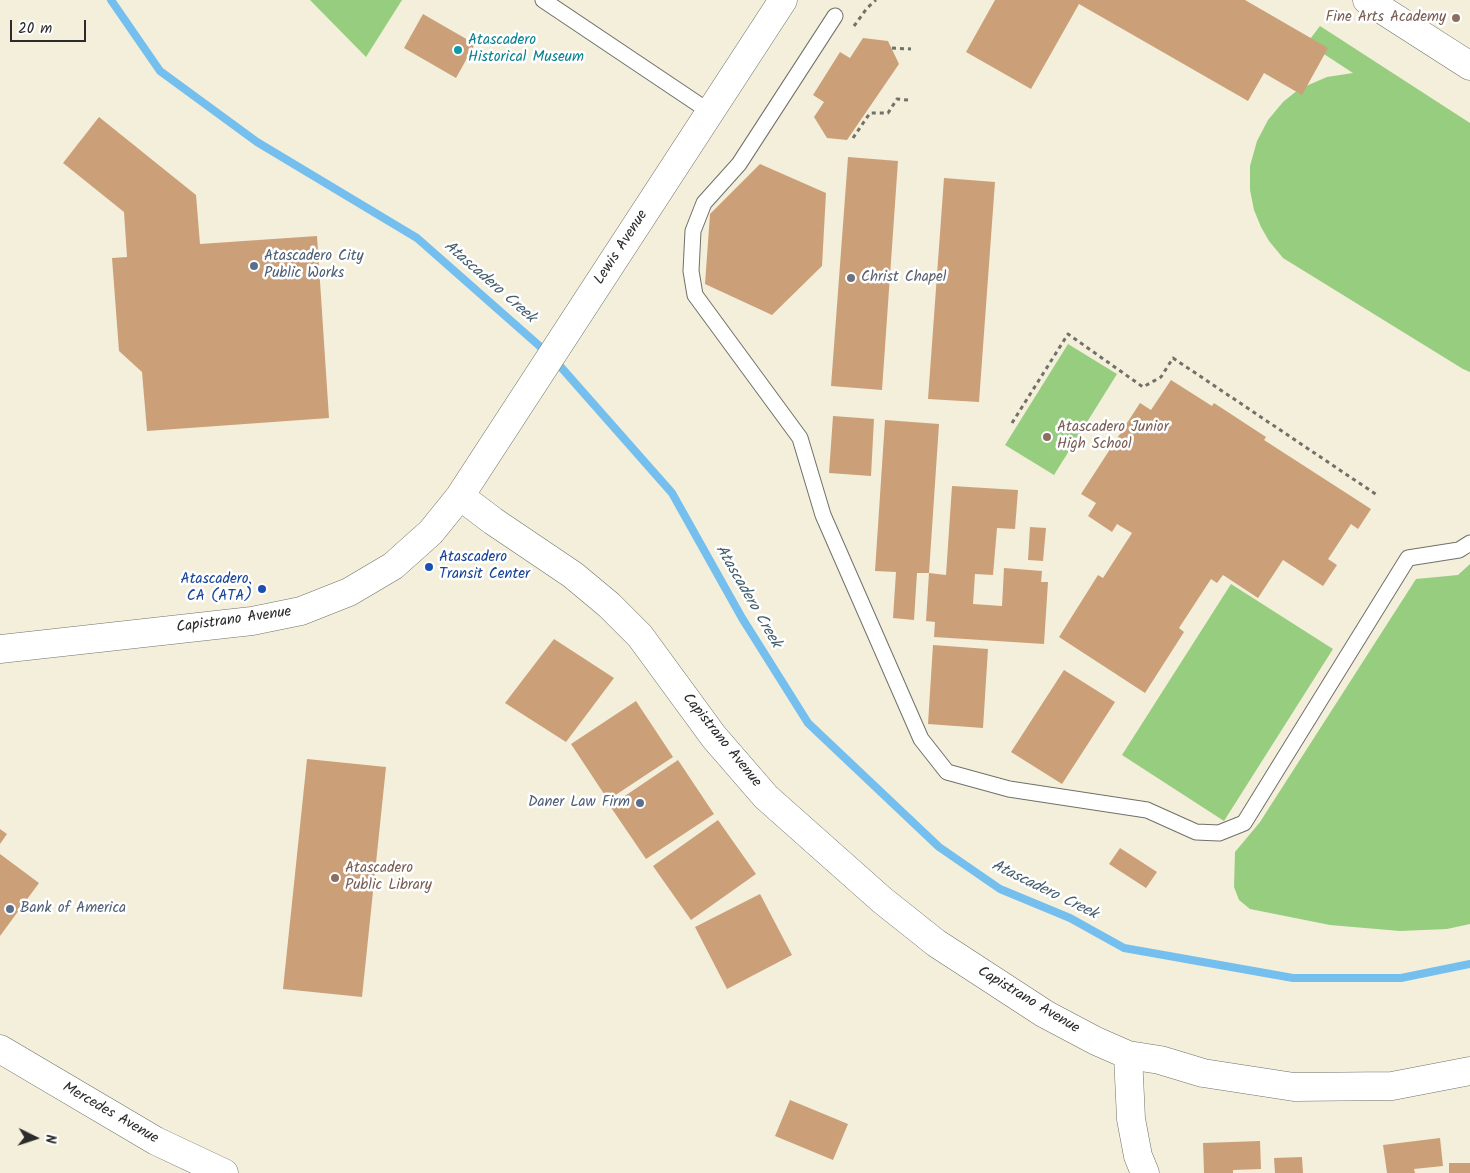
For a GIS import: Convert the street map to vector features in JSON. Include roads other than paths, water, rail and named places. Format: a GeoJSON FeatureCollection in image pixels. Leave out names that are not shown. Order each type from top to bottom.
{"type":"FeatureCollection","features":[{"type":"Feature","properties":{"kind":"street","name":"Lewis Avenue"},"geometry":{"type":"LineString","coordinates":[[460,496],[783,0]]}},
{"type":"Feature","properties":{"kind":"street"},"geometry":{"type":"LineString","coordinates":[[1367,0],[1470,66]]}},
{"type":"Feature","properties":{"kind":"street","name":"Capistrano Avenue"},"geometry":{"type":"LineString","coordinates":[[0,650],[252,621],[301,611],[349,592],[392,566],[431,532],[460,496],[573,575],[609,605],[640,636],[714,737],[766,797],[882,900],[936,943],[1015,996],[1096,1041],[1128,1055],[1160,1060],[1203,1072],[1294,1087],[1392,1086],[1470,1072]]}},
{"type":"Feature","properties":{"kind":"street","name":"Mercedes Avenue"},"geometry":{"type":"LineString","coordinates":[[0,1049],[156,1141],[224,1173]]}},
{"type":"Feature","properties":{"kind":"street"},"geometry":{"type":"LineString","coordinates":[[1128,1055],[1131,1119],[1138,1156],[1146,1173]]}},
{"type":"Feature","properties":{"kind":"lane"},"geometry":{"type":"LineString","coordinates":[[543,0],[710,112]]}},
{"type":"Feature","properties":{"kind":"lane"},"geometry":{"type":"LineString","coordinates":[[835,16],[739,164],[704,202],[693,231],[690,272],[695,295],[800,438],[823,515],[921,739],[947,772],[1009,789],[1147,810],[1196,832],[1219,833],[1244,823],[1408,558],[1460,550],[1470,543]]}},
{"type":"Feature","properties":{"kind":"waterway","name":"Atascadero Creek"},"geometry":{"type":"LineString","coordinates":[[111,0],[160,71],[257,142],[417,238],[552,357],[672,493],[742,618],[808,723],[939,847],[1000,889],[1070,918],[1124,948],[1293,978],[1401,978],[1470,964]]}},
{"type":"Feature","properties":{"kind":"place","name":"Fine Arts Academy"},"geometry":{"type":"Point","coordinates":[1456,18]}},
{"type":"Feature","properties":{"kind":"place","name":"Atascadero Historical Museum"},"geometry":{"type":"Point","coordinates":[458,50]}},
{"type":"Feature","properties":{"kind":"place","name":"Atascadero City Public Works"},"geometry":{"type":"Point","coordinates":[254,266]}},
{"type":"Feature","properties":{"kind":"place","name":"Christ Chapel"},"geometry":{"type":"Point","coordinates":[851,278]}},
{"type":"Feature","properties":{"kind":"place","name":"Atascadero Junior High School"},"geometry":{"type":"Point","coordinates":[1047,437]}},
{"type":"Feature","properties":{"kind":"place","name":"Atascadero Transit Center"},"geometry":{"type":"Point","coordinates":[429,567]}},
{"type":"Feature","properties":{"kind":"place","name":"Atascadero, CA (ATA)"},"geometry":{"type":"Point","coordinates":[262,589]}},
{"type":"Feature","properties":{"kind":"place","name":"Daner Law Firm"},"geometry":{"type":"Point","coordinates":[640,803]}},
{"type":"Feature","properties":{"kind":"place","name":"Atascadero Public Library"},"geometry":{"type":"Point","coordinates":[335,878]}},
{"type":"Feature","properties":{"kind":"place","name":"Bank of America"},"geometry":{"type":"Point","coordinates":[10,909]}}]}
